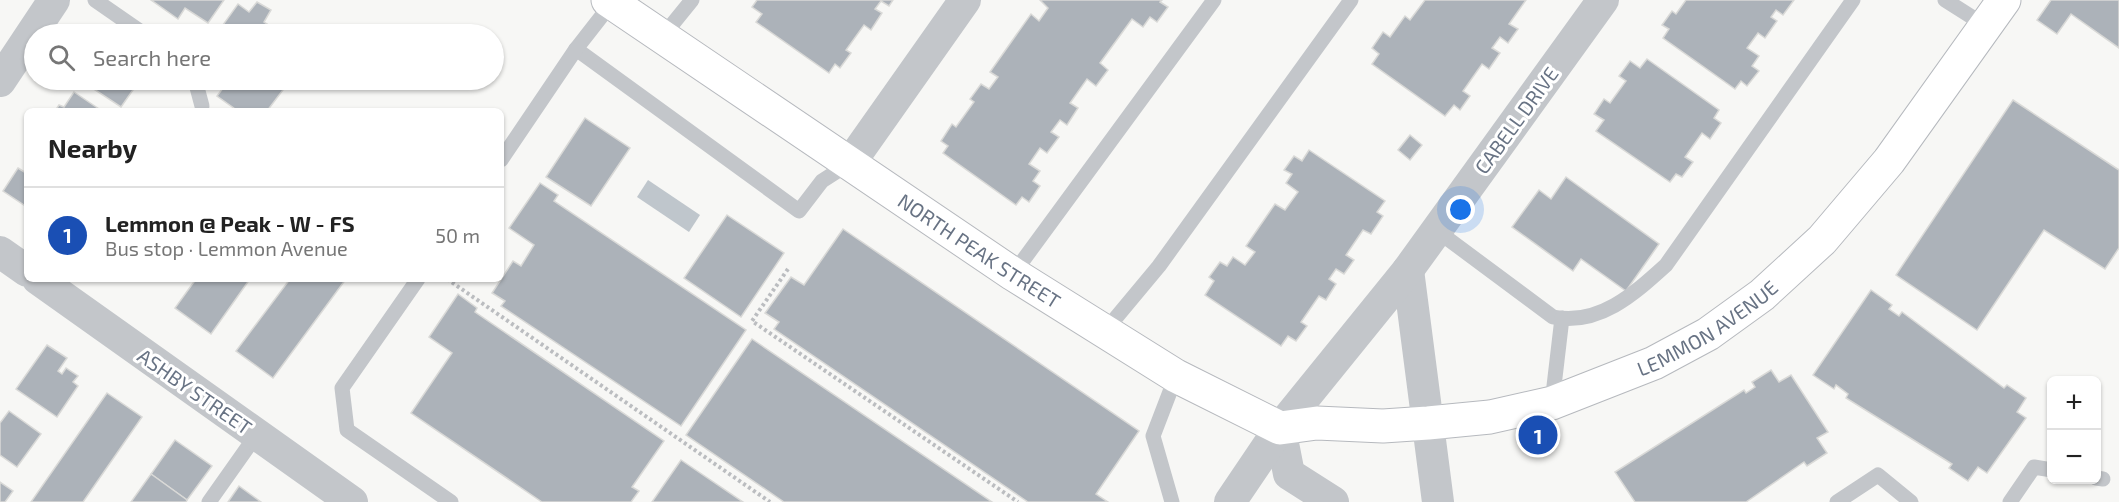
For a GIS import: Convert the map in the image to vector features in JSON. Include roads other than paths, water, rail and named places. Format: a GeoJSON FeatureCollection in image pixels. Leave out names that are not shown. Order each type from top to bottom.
{"type":"FeatureCollection","features":[{"type":"Feature","properties":{"kind":"main road","name":"LEMMON AVENUE"},"geometry":{"type":"LineString","coordinates":[[1280,428],[1317,423],[1383,426],[1490,417],[1552,403],[1654,363],[1708,334],[1762,295],[1822,240],[1889,161],[2004,0]]}},
{"type":"Feature","properties":{"kind":"main road","name":"NORTH PEAK STREET"},"geometry":{"type":"LineString","coordinates":[[622,4],[662,37],[1013,274],[1176,376],[1280,428]]}},
{"type":"Feature","properties":{"kind":"street"},"geometry":{"type":"LineString","coordinates":[[38,24],[54,0]]}},
{"type":"Feature","properties":{"kind":"street"},"geometry":{"type":"LineString","coordinates":[[850,163],[965,0]]}},
{"type":"Feature","properties":{"kind":"street","name":"CABELL DRIVE"},"geometry":{"type":"LineString","coordinates":[[1230,502],[1280,428],[1408,270],[1603,0]]}},
{"type":"Feature","properties":{"kind":"street"},"geometry":{"type":"LineString","coordinates":[[0,81],[24,45]]}},
{"type":"Feature","properties":{"kind":"street"},"geometry":{"type":"LineString","coordinates":[[0,252],[24,269]]}},
{"type":"Feature","properties":{"kind":"street"},"geometry":{"type":"LineString","coordinates":[[1408,270],[1438,502]]}},
{"type":"Feature","properties":{"kind":"street","name":"ASHBY STREET"},"geometry":{"type":"LineString","coordinates":[[42,282],[352,502]]}},
{"type":"Feature","properties":{"kind":"street"},"geometry":{"type":"LineString","coordinates":[[1280,428],[1289,474],[1333,502]]}},
{"type":"Feature","properties":{"kind":"lane"},"geometry":{"type":"LineString","coordinates":[[94,0],[129,24]]}},
{"type":"Feature","properties":{"kind":"lane"},"geometry":{"type":"LineString","coordinates":[[662,37],[692,0]]}},
{"type":"Feature","properties":{"kind":"lane"},"geometry":{"type":"LineString","coordinates":[[1013,274],[1214,0]]}},
{"type":"Feature","properties":{"kind":"lane"},"geometry":{"type":"LineString","coordinates":[[1104,332],[1159,266],[1351,0]]}},
{"type":"Feature","properties":{"kind":"lane"},"geometry":{"type":"LineString","coordinates":[[1436,230],[1553,317],[1574,319],[1600,313],[1634,294],[1666,265],[1853,0]]}},
{"type":"Feature","properties":{"kind":"lane"},"geometry":{"type":"LineString","coordinates":[[1945,0],[1986,26]]}},
{"type":"Feature","properties":{"kind":"lane"},"geometry":{"type":"LineString","coordinates":[[504,156],[576,49],[622,4]]}},
{"type":"Feature","properties":{"kind":"lane"},"geometry":{"type":"LineString","coordinates":[[576,49],[799,211],[822,181],[850,163]]}},
{"type":"Feature","properties":{"kind":"lane"},"geometry":{"type":"LineString","coordinates":[[198,90],[202,106]]}},
{"type":"Feature","properties":{"kind":"lane"},"geometry":{"type":"LineString","coordinates":[[416,282],[342,388],[347,430],[451,502]]}},
{"type":"Feature","properties":{"kind":"lane"},"geometry":{"type":"LineString","coordinates":[[1552,403],[1562,318]]}},
{"type":"Feature","properties":{"kind":"lane"},"geometry":{"type":"LineString","coordinates":[[1172,502],[1153,436],[1176,376]]}},
{"type":"Feature","properties":{"kind":"lane"},"geometry":{"type":"LineString","coordinates":[[208,502],[257,434]]}},
{"type":"Feature","properties":{"kind":"lane"},"geometry":{"type":"LineString","coordinates":[[2010,502],[2034,467],[2047,469]]}},
{"type":"Feature","properties":{"kind":"lane"},"geometry":{"type":"LineString","coordinates":[[1837,502],[1878,475],[1911,502]]}},
{"type":"Feature","properties":{"kind":"place","name":"Lemmon @ Peak - W - FS"},"geometry":{"type":"Point","coordinates":[1538,435]}}]}
